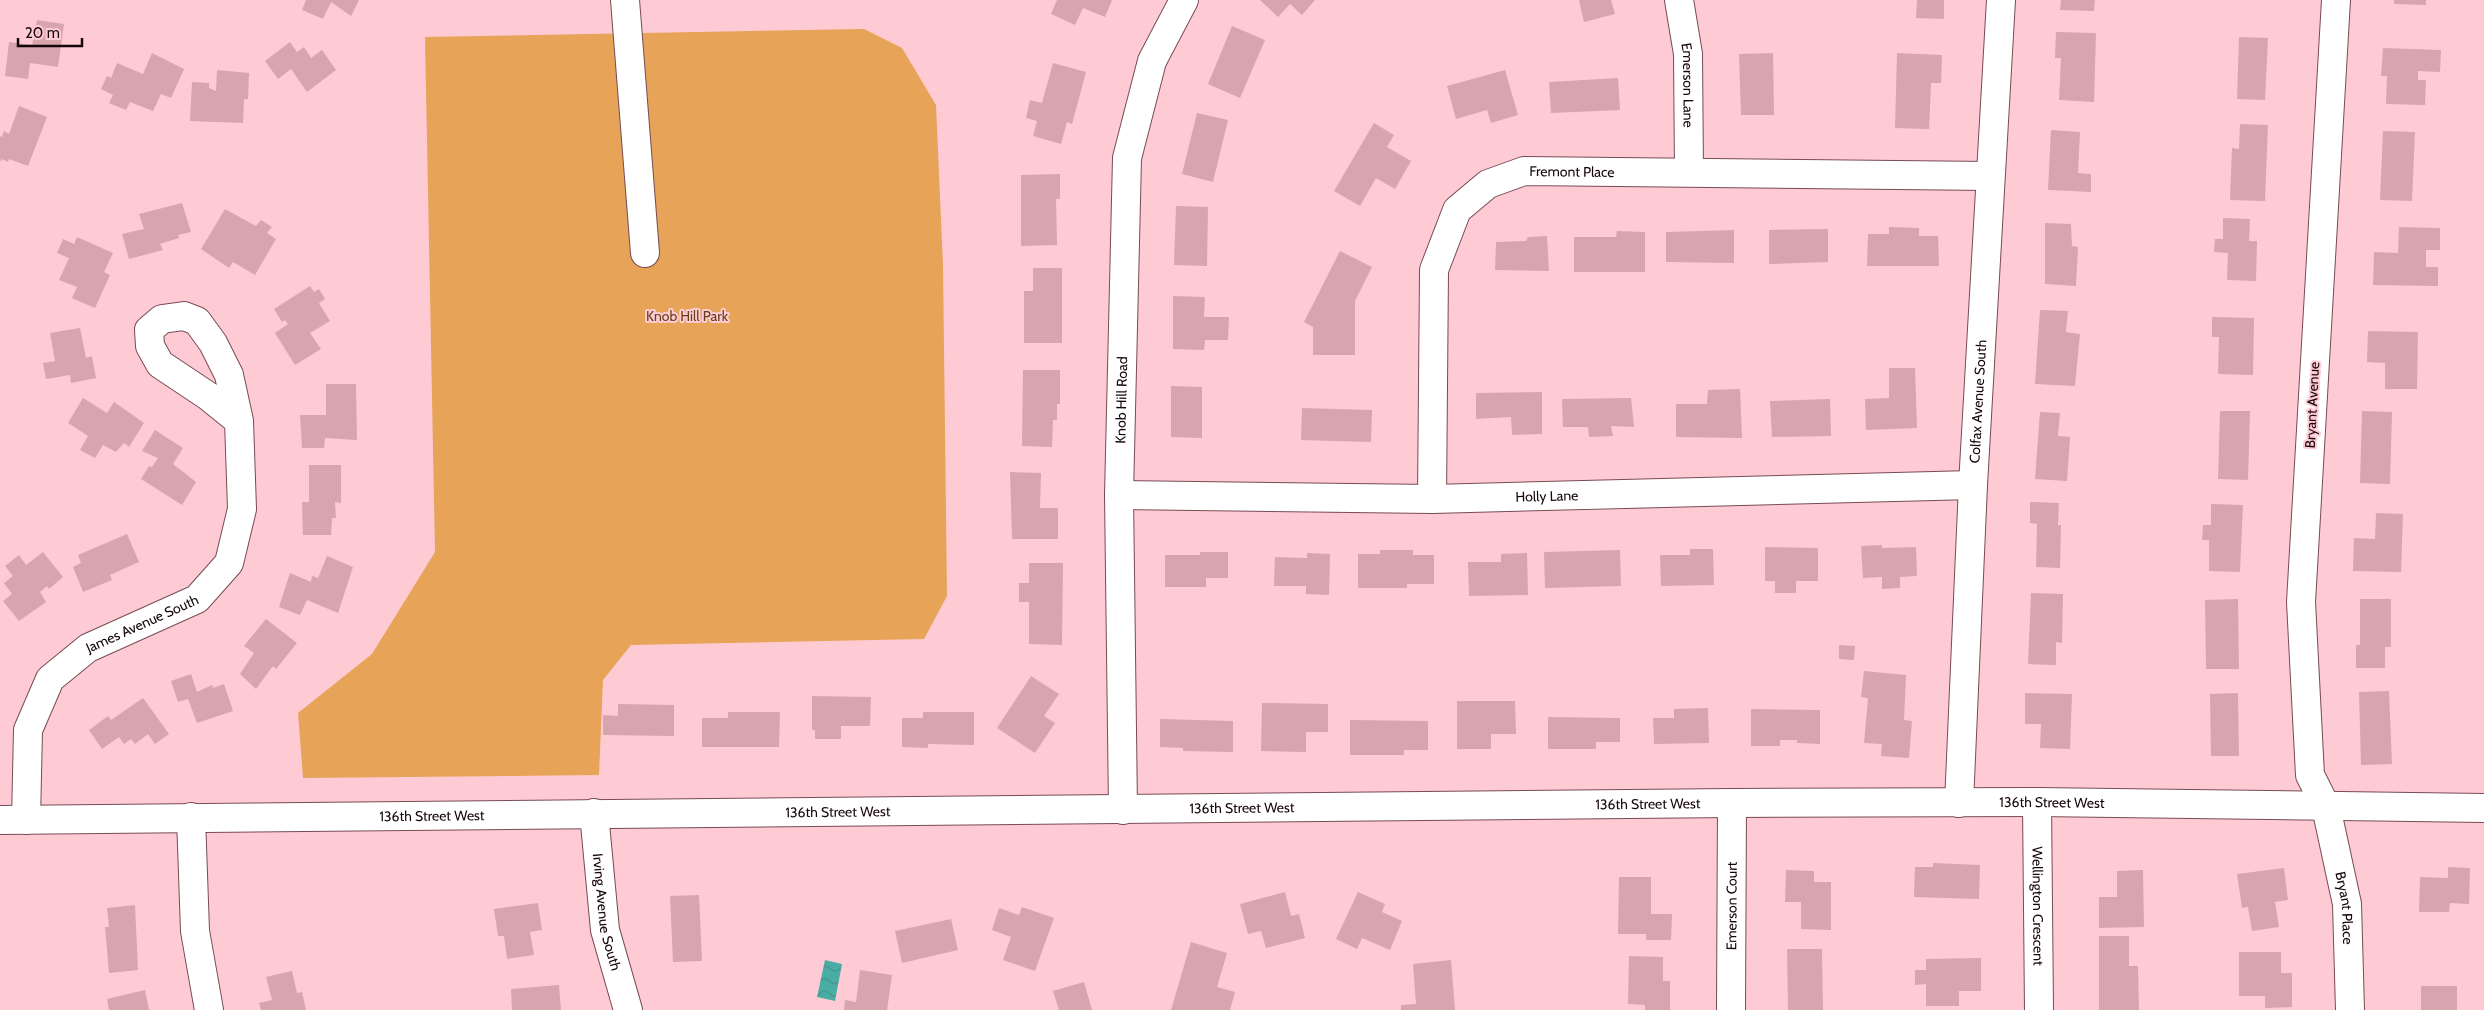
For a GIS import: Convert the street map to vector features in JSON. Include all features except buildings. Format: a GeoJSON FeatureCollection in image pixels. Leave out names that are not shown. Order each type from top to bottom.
{"type":"FeatureCollection","features":[{"type":"Feature","properties":{"kind":"street"},"geometry":{"type":"LineString","coordinates":[[625,0],[645,253]]}},
{"type":"Feature","properties":{"kind":"street","name":"Knob Hill Road"},"geometry":{"type":"LineString","coordinates":[[1122,810],[1120,495],[1127,158],[1152,60],[1184,0]]}},
{"type":"Feature","properties":{"kind":"street","name":"Emerson Lane"},"geometry":{"type":"LineString","coordinates":[[1679,0],[1688,54],[1689,172]]}},
{"type":"Feature","properties":{"kind":"street","name":"Colfax Avenue South"},"geometry":{"type":"LineString","coordinates":[[1959,803],[1973,485],[2001,0]]}},
{"type":"Feature","properties":{"kind":"street","name":"Bryant Avenue"},"geometry":{"type":"LineString","coordinates":[[2326,807],[2310,776],[2301,602],[2336,0]]}},
{"type":"Feature","properties":{"kind":"street","name":"Fremont Place"},"geometry":{"type":"LineString","coordinates":[[1432,499],[1434,270],[1457,210],[1488,184],[1524,171],[1990,176]]}},
{"type":"Feature","properties":{"kind":"street","name":"James Avenue South"},"geometry":{"type":"LineString","coordinates":[[13,820],[28,730],[50,678],[88,648],[197,600],[229,563],[242,509],[238,421]]}},
{"type":"Feature","properties":{"kind":"street","name":"Holly Lane"},"geometry":{"type":"LineString","coordinates":[[1120,495],[1432,499],[1973,485]]}},
{"type":"Feature","properties":{"kind":"street","name":"136th Street West"},"geometry":{"type":"LineString","coordinates":[[13,820],[594,813],[1122,810],[1732,802],[2037,802],[2484,808]]}},
{"type":"Feature","properties":{"kind":"street","name":"Emerson Court"},"geometry":{"type":"LineString","coordinates":[[1731,1010],[1732,802]]}},
{"type":"Feature","properties":{"kind":"street","name":"Wellington Crescent"},"geometry":{"type":"LineString","coordinates":[[2037,802],[2039,1010]]}},
{"type":"Feature","properties":{"kind":"street","name":"Bryant Place"},"geometry":{"type":"LineString","coordinates":[[2326,807],[2347,904],[2350,1010]]}},
{"type":"Feature","properties":{"kind":"street","name":"Irving Avenue South"},"geometry":{"type":"LineString","coordinates":[[594,813],[604,930],[628,1010]]}},
{"type":"Feature","properties":{"kind":"street"},"geometry":{"type":"LineString","coordinates":[[191,818],[195,932],[209,1010]]}},
{"type":"Feature","properties":{"kind":"green space","name":"Knob Hill Park"},"geometry":{"type":"Polygon","coordinates":[[[864,29],[902,48],[936,105],[943,265],[947,596],[924,639],[631,645],[603,680],[599,775],[303,778],[298,713],[372,654],[435,552],[425,37],[864,29]]]}},
{"type":"Feature","properties":{"kind":"water"},"geometry":{"type":"Polygon","coordinates":[[[825,960],[842,964],[835,1001],[817,997],[825,960]]]}}]}
